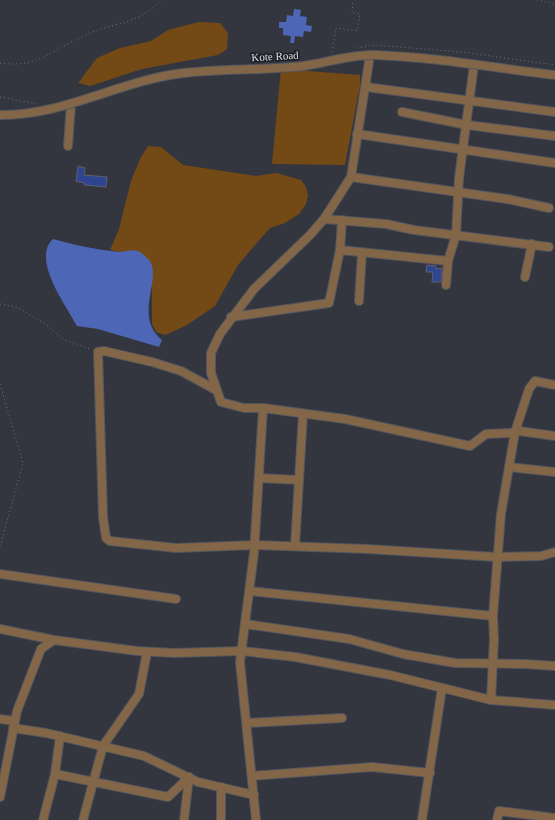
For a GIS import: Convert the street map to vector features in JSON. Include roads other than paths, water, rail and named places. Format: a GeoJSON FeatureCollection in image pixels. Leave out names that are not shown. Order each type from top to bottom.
{"type":"FeatureCollection","features":[{"type":"Feature","properties":{"kind":"street","name":"Kote Road"},"geometry":{"type":"LineString","coordinates":[[0,115],[26,114],[71,104],[113,89],[175,74],[218,70],[302,66],[370,55],[474,65],[555,75]]}},
{"type":"Feature","properties":{"kind":"street"},"geometry":{"type":"LineString","coordinates":[[370,55],[351,177],[324,219],[310,235],[254,289],[231,317],[211,353],[211,373],[221,402],[244,408],[263,408],[345,419],[470,446],[486,434],[515,432],[519,430],[555,436]]}},
{"type":"Feature","properties":{"kind":"street"},"geometry":{"type":"LineString","coordinates":[[446,285],[448,261],[456,235],[458,192],[474,65]]}},
{"type":"Feature","properties":{"kind":"street"},"geometry":{"type":"LineString","coordinates":[[366,87],[555,112]]}},
{"type":"Feature","properties":{"kind":"street"},"geometry":{"type":"LineString","coordinates":[[68,146],[71,104]]}},
{"type":"Feature","properties":{"kind":"street"},"geometry":{"type":"LineString","coordinates":[[402,112],[466,125],[555,136]]}},
{"type":"Feature","properties":{"kind":"street"},"geometry":{"type":"LineString","coordinates":[[357,134],[555,163]]}},
{"type":"Feature","properties":{"kind":"street"},"geometry":{"type":"LineString","coordinates":[[351,177],[458,192],[549,208]]}},
{"type":"Feature","properties":{"kind":"street"},"geometry":{"type":"LineString","coordinates":[[324,219],[386,224],[549,247]]}},
{"type":"Feature","properties":{"kind":"street"},"geometry":{"type":"LineString","coordinates":[[231,317],[329,303],[340,250],[342,220]]}},
{"type":"Feature","properties":{"kind":"street"},"geometry":{"type":"LineString","coordinates":[[524,276],[532,244]]}},
{"type":"Feature","properties":{"kind":"street"},"geometry":{"type":"LineString","coordinates":[[340,250],[448,261]]}},
{"type":"Feature","properties":{"kind":"street"},"geometry":{"type":"LineString","coordinates":[[359,301],[362,253]]}},
{"type":"Feature","properties":{"kind":"street"},"geometry":{"type":"LineString","coordinates":[[216,390],[181,371],[111,352],[98,352],[103,517],[106,538],[110,541],[176,548],[255,545],[295,546],[496,557],[541,556],[555,552]]}},
{"type":"Feature","properties":{"kind":"street"},"geometry":{"type":"LineString","coordinates":[[491,700],[494,664],[493,616],[496,557],[501,514],[515,432],[529,389],[535,381],[555,386]]}},
{"type":"Feature","properties":{"kind":"street"},"geometry":{"type":"LineString","coordinates":[[256,820],[240,662],[255,545],[263,408]]}},
{"type":"Feature","properties":{"kind":"street"},"geometry":{"type":"LineString","coordinates":[[295,546],[303,414]]}},
{"type":"Feature","properties":{"kind":"street"},"geometry":{"type":"LineString","coordinates":[[509,467],[555,472]]}},
{"type":"Feature","properties":{"kind":"street"},"geometry":{"type":"LineString","coordinates":[[259,478],[299,480]]}},
{"type":"Feature","properties":{"kind":"street"},"geometry":{"type":"LineString","coordinates":[[0,574],[176,600]]}},
{"type":"Feature","properties":{"kind":"street"},"geometry":{"type":"LineString","coordinates":[[250,591],[493,616]]}},
{"type":"Feature","properties":{"kind":"street"},"geometry":{"type":"LineString","coordinates":[[245,624],[349,639],[403,654],[455,663],[555,666]]}},
{"type":"Feature","properties":{"kind":"street"},"geometry":{"type":"LineString","coordinates":[[0,629],[54,640],[147,652],[242,651],[295,657],[442,688],[491,700],[555,705]]}},
{"type":"Feature","properties":{"kind":"street"},"geometry":{"type":"LineString","coordinates":[[0,797],[17,711],[41,649],[54,640]]}},
{"type":"Feature","properties":{"kind":"street"},"geometry":{"type":"LineString","coordinates":[[83,820],[92,781],[103,746],[139,694],[147,652]]}},
{"type":"Feature","properties":{"kind":"street"},"geometry":{"type":"LineString","coordinates":[[422,820],[442,688]]}},
{"type":"Feature","properties":{"kind":"street"},"geometry":{"type":"LineString","coordinates":[[247,724],[342,718]]}},
{"type":"Feature","properties":{"kind":"street"},"geometry":{"type":"LineString","coordinates":[[0,719],[60,736],[144,756],[198,782],[254,796]]}},
{"type":"Feature","properties":{"kind":"street"},"geometry":{"type":"LineString","coordinates":[[45,820],[60,736]]}},
{"type":"Feature","properties":{"kind":"street"},"geometry":{"type":"LineString","coordinates":[[252,776],[372,767],[430,773]]}},
{"type":"Feature","properties":{"kind":"street"},"geometry":{"type":"LineString","coordinates":[[54,774],[168,797],[189,777]]}},
{"type":"Feature","properties":{"kind":"street"},"geometry":{"type":"LineString","coordinates":[[184,820],[189,777]]}},
{"type":"Feature","properties":{"kind":"street"},"geometry":{"type":"LineString","coordinates":[[221,787],[221,820]]}},
{"type":"Feature","properties":{"kind":"street"},"geometry":{"type":"LineString","coordinates":[[497,820],[499,811],[555,818]]}},
{"type":"Feature","properties":{"kind":"water"},"geometry":{"type":"Polygon","coordinates":[[[294,9],[301,10],[300,16],[307,17],[306,25],[312,26],[311,32],[304,31],[303,37],[295,36],[294,43],[290,43],[291,36],[283,35],[283,28],[279,28],[279,22],[286,22],[287,15],[293,16],[294,9]]]}},
{"type":"Feature","properties":{"kind":"water"},"geometry":{"type":"Polygon","coordinates":[[[53,239],[103,250],[119,252],[135,250],[147,258],[152,265],[153,274],[149,319],[153,330],[162,340],[159,347],[98,329],[77,326],[59,295],[48,270],[46,258],[47,248],[53,239]]]}}]}
